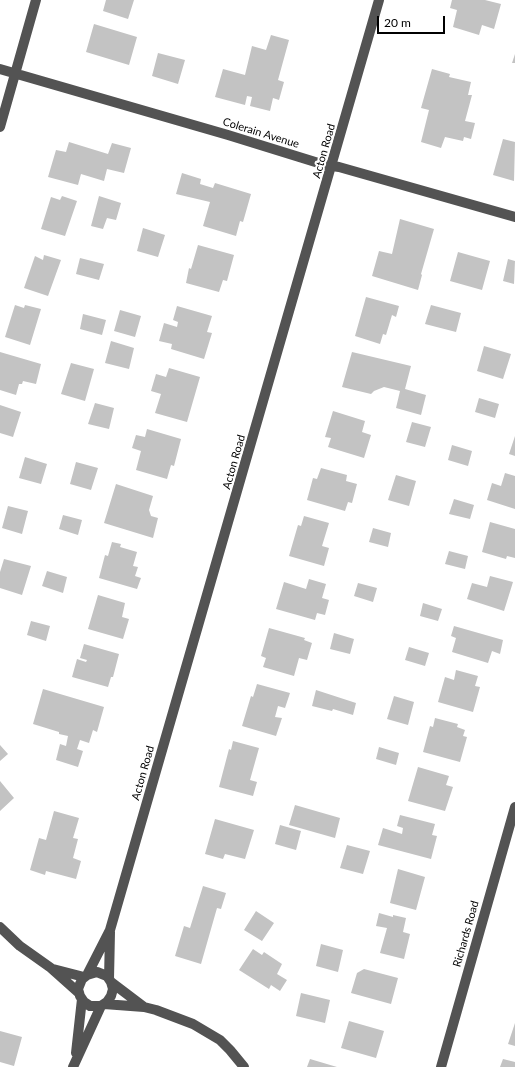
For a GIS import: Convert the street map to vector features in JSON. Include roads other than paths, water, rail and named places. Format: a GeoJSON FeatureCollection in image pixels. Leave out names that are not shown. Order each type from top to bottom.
{"type":"FeatureCollection","features":[{"type":"Feature","properties":{"kind":"street"},"geometry":{"type":"LineString","coordinates":[[0,127],[36,0]]}},
{"type":"Feature","properties":{"kind":"street","name":"Acton Road"},"geometry":{"type":"LineString","coordinates":[[85,976],[110,930],[380,0]]}},
{"type":"Feature","properties":{"kind":"street","name":"Colerain Avenue"},"geometry":{"type":"LineString","coordinates":[[0,69],[332,166],[515,217]]}},
{"type":"Feature","properties":{"kind":"street","name":"Richards Road"},"geometry":{"type":"LineString","coordinates":[[441,1067],[515,807]]}},
{"type":"Feature","properties":{"kind":"street"},"geometry":{"type":"LineString","coordinates":[[0,927],[20,946],[51,968],[90,1006],[102,1005],[144,1007],[175,1017],[207,1032],[230,1050],[244,1067]]}},
{"type":"Feature","properties":{"kind":"street","name":"Acton Road"},"geometry":{"type":"LineString","coordinates":[[110,930],[110,981]]}},
{"type":"Feature","properties":{"kind":"street"},"geometry":{"type":"LineString","coordinates":[[51,968],[85,976],[97,972],[104,974],[110,981],[144,1007]]}},
{"type":"Feature","properties":{"kind":"street"},"geometry":{"type":"LineString","coordinates":[[74,1064],[80,996],[79,986],[85,976]]}},
{"type":"Feature","properties":{"kind":"street"},"geometry":{"type":"LineString","coordinates":[[74,1064],[102,1005],[110,999],[112,993],[110,981]]}}]}
